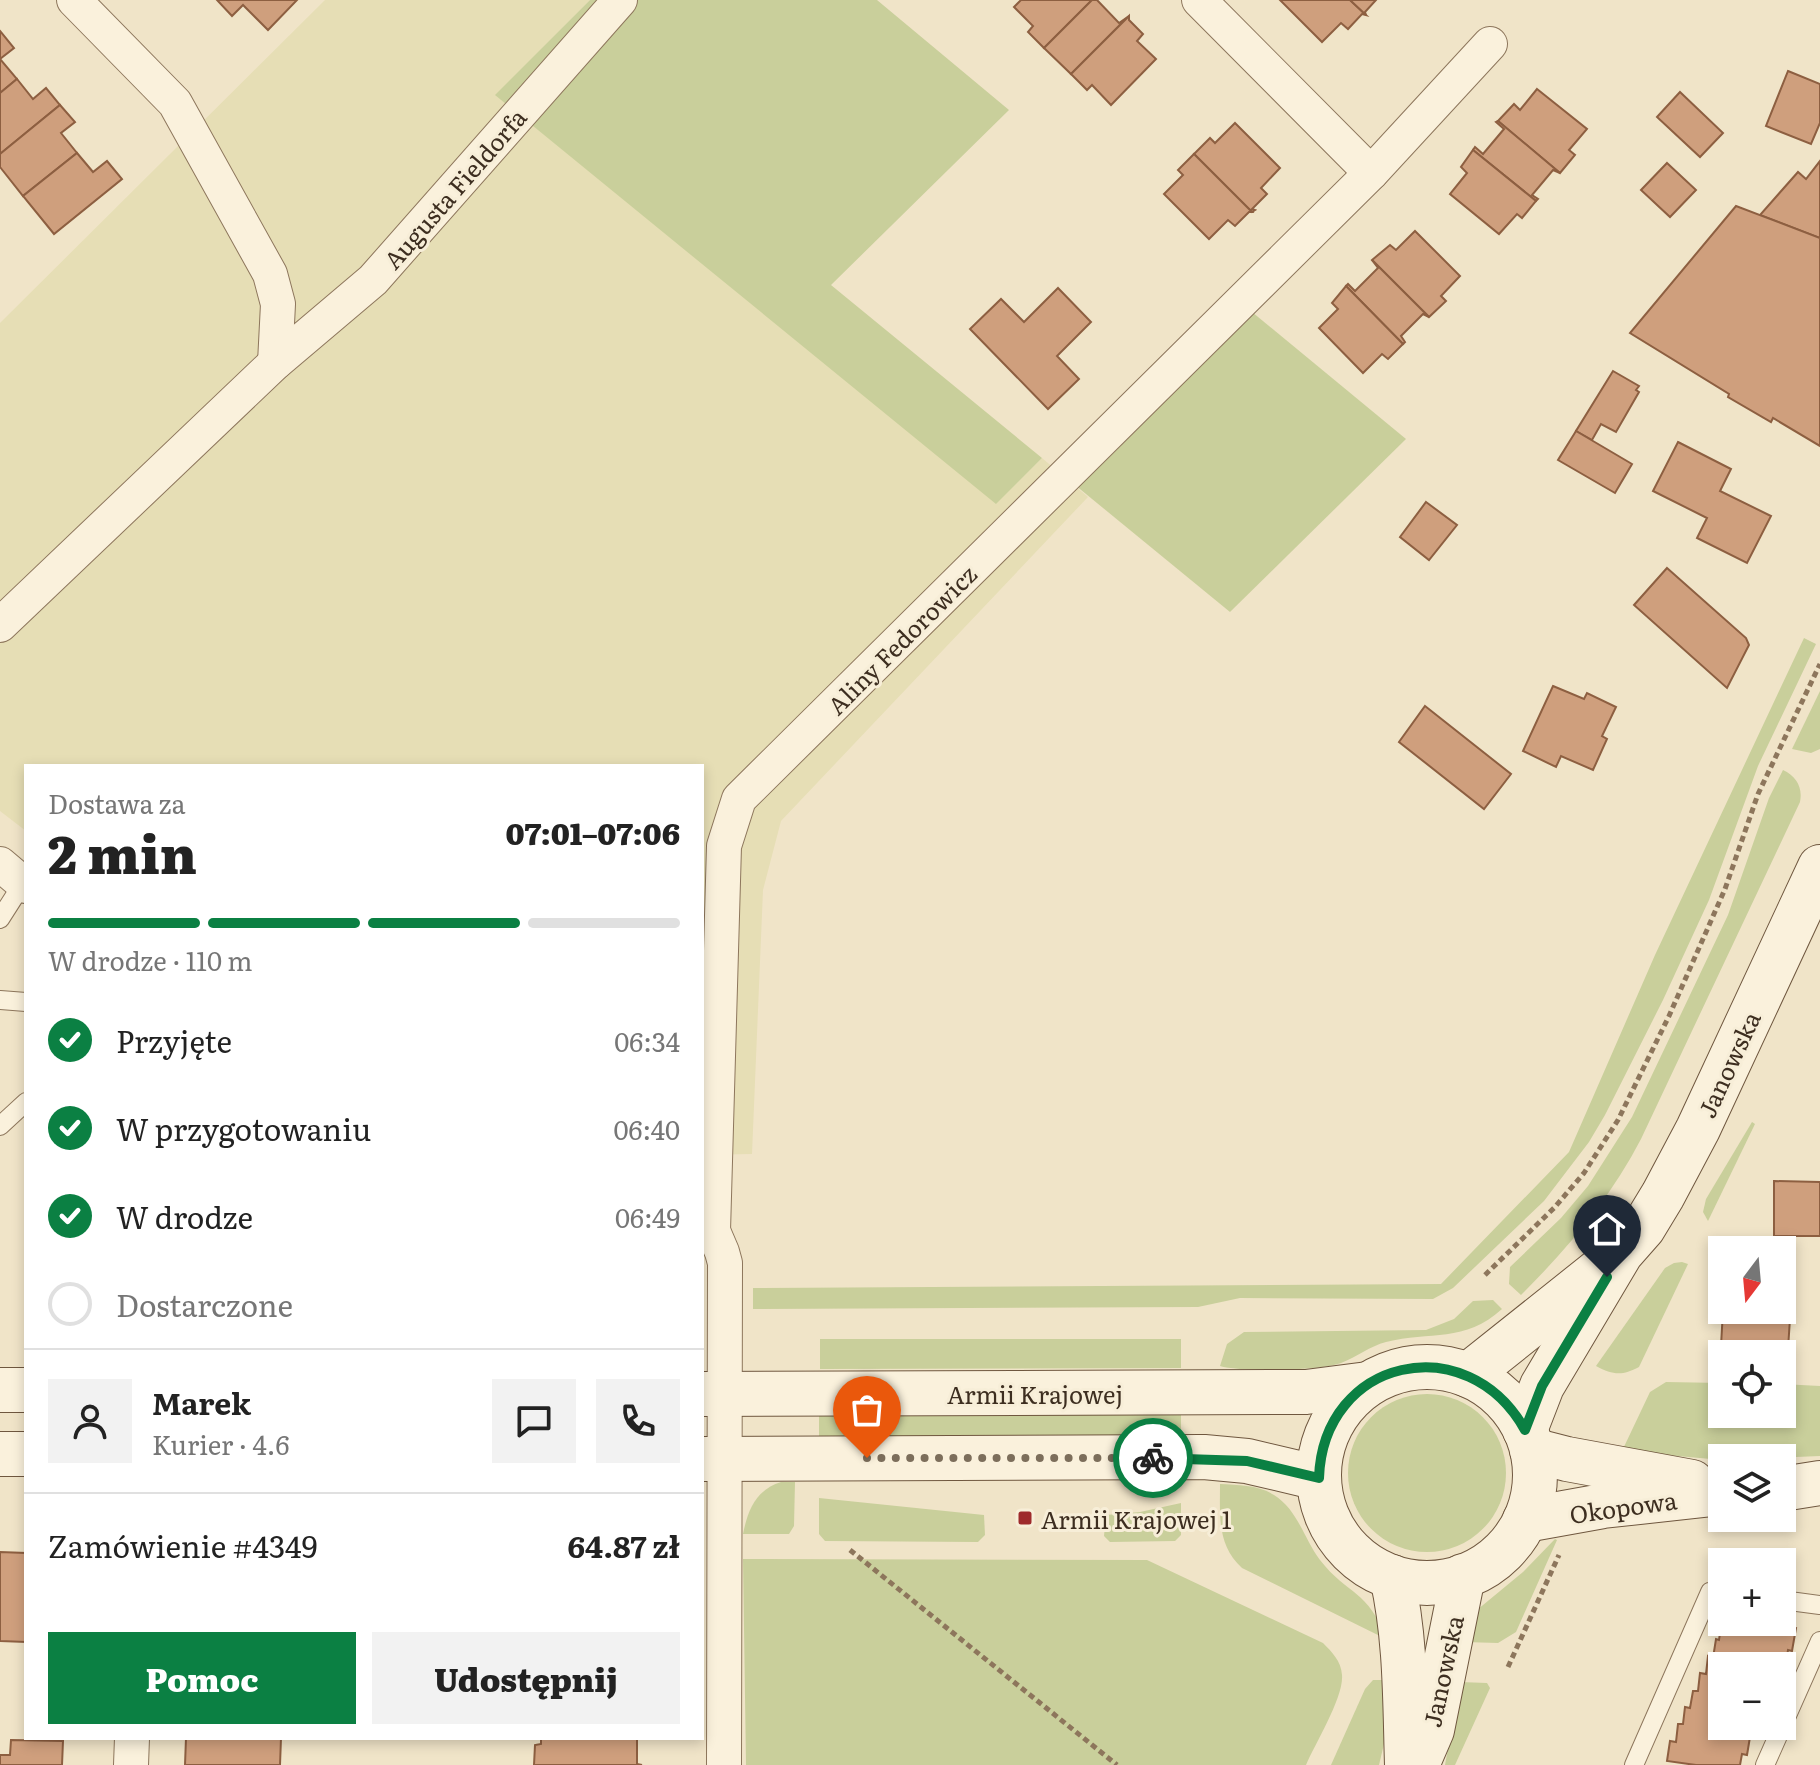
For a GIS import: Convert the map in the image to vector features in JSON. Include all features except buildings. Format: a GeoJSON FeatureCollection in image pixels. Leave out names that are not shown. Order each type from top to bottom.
{"type":"FeatureCollection","features":[{"type":"Feature","properties":{"kind":"main road","name":"Janowska"},"geometry":{"type":"LineString","coordinates":[[1528,1440],[1542,1386],[1621,1253],[1650,1217],[1698,1129],[1820,867]]}},
{"type":"Feature","properties":{"kind":"main road","name":"Janowska"},"geometry":{"type":"LineString","coordinates":[[1468,1375],[1621,1253]]}},
{"type":"Feature","properties":{"kind":"main road"},"geometry":{"type":"LineString","coordinates":[[1417,1367],[1452,1369],[1468,1375],[1502,1397],[1528,1440],[1533,1493],[1525,1520],[1506,1549],[1478,1570],[1427,1583],[1392,1577],[1363,1562],[1340,1539],[1325,1510],[1319,1478],[1322,1447],[1335,1417],[1355,1394],[1383,1376],[1417,1367]]}},
{"type":"Feature","properties":{"kind":"main road","name":"Armii Krajowej"},"geometry":{"type":"LineString","coordinates":[[713,1394],[1306,1392],[1368,1384]]}},
{"type":"Feature","properties":{"kind":"main road"},"geometry":{"type":"LineString","coordinates":[[0,1390],[24,1390]]}},
{"type":"Feature","properties":{"kind":"main road","name":"Okopowa"},"geometry":{"type":"LineString","coordinates":[[1528,1440],[1580,1462],[1708,1487]]}},
{"type":"Feature","properties":{"kind":"main road"},"geometry":{"type":"LineString","coordinates":[[0,1454],[24,1454]]}},
{"type":"Feature","properties":{"kind":"main road"},"geometry":{"type":"LineString","coordinates":[[712,1459],[1204,1457],[1247,1461],[1319,1478]]}},
{"type":"Feature","properties":{"kind":"main road"},"geometry":{"type":"LineString","coordinates":[[1796,1487],[1820,1483]]}},
{"type":"Feature","properties":{"kind":"main road","name":"Okopowa"},"geometry":{"type":"LineString","coordinates":[[1525,1520],[1708,1492]]}},
{"type":"Feature","properties":{"kind":"main road","name":"Janowska"},"geometry":{"type":"LineString","coordinates":[[1417,1765],[1432,1730],[1463,1576]]}},
{"type":"Feature","properties":{"kind":"main road","name":"Janowska"},"geometry":{"type":"LineString","coordinates":[[1392,1577],[1406,1664],[1407,1765]]}},
{"type":"Feature","properties":{"kind":"street"},"geometry":{"type":"LineString","coordinates":[[74,0],[175,103],[270,274],[278,304],[275,363]]}},
{"type":"Feature","properties":{"kind":"street","name":"Augusta Fieldorfa"},"geometry":{"type":"LineString","coordinates":[[0,625],[275,363],[373,280],[620,0]]}},
{"type":"Feature","properties":{"kind":"street"},"geometry":{"type":"LineString","coordinates":[[1199,0],[1371,173]]}},
{"type":"Feature","properties":{"kind":"street","name":"Aliny Fedorowicz"},"geometry":{"type":"LineString","coordinates":[[712,1459],[713,1394],[725,1263],[722,1252],[707,1229],[724,846],[739,799],[1371,173],[1490,44]]}},
{"type":"Feature","properties":{"kind":"street"},"geometry":{"type":"LineString","coordinates":[[712,1459],[724,1765]]}},
{"type":"Feature","properties":{"kind":"street"},"geometry":{"type":"LineString","coordinates":[[131,1765],[132,1740]]}},
{"type":"Feature","properties":{"kind":"lane"},"geometry":{"type":"LineString","coordinates":[[0,919],[16,878]]}},
{"type":"Feature","properties":{"kind":"lane"},"geometry":{"type":"LineString","coordinates":[[0,1000],[24,1002]]}},
{"type":"Feature","properties":{"kind":"lane"},"geometry":{"type":"LineString","coordinates":[[0,1126],[24,1104]]}},
{"type":"Feature","properties":{"kind":"lane"},"geometry":{"type":"LineString","coordinates":[[1634,1765],[1708,1597]]}},
{"type":"Feature","properties":{"kind":"lane"},"geometry":{"type":"LineString","coordinates":[[1796,1602],[1820,1605]]}},
{"type":"Feature","properties":{"kind":"lane"},"geometry":{"type":"LineString","coordinates":[[1765,1765],[1820,1641]]}},
{"type":"Feature","properties":{"kind":"path"},"geometry":{"type":"LineString","coordinates":[[1485,1275],[1554,1208],[1584,1173],[1618,1120],[1669,1016],[1719,903],[1758,794],[1820,664]]}},
{"type":"Feature","properties":{"kind":"path"},"geometry":{"type":"LineString","coordinates":[[1508,1667],[1565,1543]]}},
{"type":"Feature","properties":{"kind":"path"},"geometry":{"type":"LineString","coordinates":[[850,1550],[1117,1765]]}},
{"type":"Feature","properties":{"kind":"shaded area"},"geometry":{"type":"Polygon","coordinates":[[[325,0],[590,0],[496,95],[996,503],[1042,458],[1088,497],[781,821],[763,890],[752,1154],[704,1155],[704,764],[24,764],[24,829],[0,811],[0,323],[325,0]]]}},
{"type":"Feature","properties":{"kind":"green space"},"geometry":{"type":"Polygon","coordinates":[[[590,0],[877,0],[1009,110],[831,285],[1042,458],[996,504],[495,95],[590,0]]]}},
{"type":"Feature","properties":{"kind":"green space"},"geometry":{"type":"Polygon","coordinates":[[[1252,312],[1406,439],[1230,612],[1075,485],[1252,312]]]}},
{"type":"Feature","properties":{"kind":"green space"},"geometry":{"type":"Polygon","coordinates":[[[1804,638],[1816,644],[1758,766],[1709,900],[1605,1115],[1589,1142],[1544,1201],[1453,1288],[1433,1299],[1240,1298],[1198,1307],[753,1309],[753,1288],[1441,1284],[1569,1152],[1655,955],[1804,638]]]}},
{"type":"Feature","properties":{"kind":"green space"},"geometry":{"type":"Polygon","coordinates":[[[1820,691],[1820,749],[1811,753],[1792,749],[1820,691]]]}},
{"type":"Feature","properties":{"kind":"green space"},"geometry":{"type":"Polygon","coordinates":[[[1783,770],[1798,783],[1800,802],[1641,1139],[1616,1182],[1587,1222],[1521,1295],[1509,1284],[1510,1267],[1561,1218],[1588,1186],[1632,1117],[1728,915],[1769,798],[1783,770]]]}},
{"type":"Feature","properties":{"kind":"green space"},"geometry":{"type":"Polygon","coordinates":[[[1752,1122],[1755,1124],[1708,1221],[1703,1212],[1706,1199],[1752,1122]]]}},
{"type":"Feature","properties":{"kind":"green space"},"geometry":{"type":"Polygon","coordinates":[[[1682,1262],[1688,1264],[1639,1367],[1618,1373],[1596,1366],[1665,1268],[1682,1262]]]}},
{"type":"Feature","properties":{"kind":"green space"},"geometry":{"type":"Polygon","coordinates":[[[1493,1300],[1502,1309],[1474,1327],[1386,1342],[1331,1366],[1280,1370],[1220,1366],[1227,1344],[1244,1332],[1426,1330],[1454,1319],[1473,1301],[1493,1300]]]}},
{"type":"Feature","properties":{"kind":"green space"},"geometry":{"type":"Polygon","coordinates":[[[820,1339],[1181,1339],[1181,1368],[820,1369],[820,1339]]]}},
{"type":"Feature","properties":{"kind":"green space"},"geometry":{"type":"Polygon","coordinates":[[[1666,1382],[1708,1383],[1708,1428],[1796,1428],[1796,1385],[1820,1386],[1820,1456],[1796,1457],[1796,1444],[1708,1444],[1708,1459],[1622,1451],[1650,1392],[1666,1382]]]}},
{"type":"Feature","properties":{"kind":"green space"},"geometry":{"type":"Polygon","coordinates":[[[1427,1394],[1457,1400],[1483,1417],[1500,1443],[1506,1473],[1500,1503],[1483,1529],[1457,1546],[1427,1552],[1397,1546],[1371,1529],[1354,1503],[1348,1473],[1354,1443],[1371,1417],[1397,1400],[1427,1394]]]}},
{"type":"Feature","properties":{"kind":"green space"},"geometry":{"type":"Polygon","coordinates":[[[1181,1413],[1181,1436],[819,1437],[819,1415],[1181,1413]]]}},
{"type":"Feature","properties":{"kind":"green space"},"geometry":{"type":"Polygon","coordinates":[[[781,1482],[795,1482],[794,1526],[789,1534],[743,1534],[759,1495],[781,1482]]]}},
{"type":"Feature","properties":{"kind":"green space"},"geometry":{"type":"Polygon","coordinates":[[[1220,1484],[1262,1489],[1282,1501],[1320,1560],[1372,1611],[1386,1639],[1242,1568],[1224,1540],[1220,1519],[1220,1484]]]}},
{"type":"Feature","properties":{"kind":"green space"},"geometry":{"type":"Polygon","coordinates":[[[819,1498],[984,1515],[985,1535],[978,1542],[825,1541],[819,1534],[819,1498]]]}},
{"type":"Feature","properties":{"kind":"green space"},"geometry":{"type":"Polygon","coordinates":[[[1181,1503],[1181,1535],[1175,1541],[1110,1542],[1104,1536],[1106,1515],[1140,1512],[1181,1503]]]}},
{"type":"Feature","properties":{"kind":"green space"},"geometry":{"type":"Polygon","coordinates":[[[1555,1539],[1516,1632],[1498,1643],[1464,1642],[1477,1610],[1523,1572],[1555,1539]]]}},
{"type":"Feature","properties":{"kind":"green space"},"geometry":{"type":"Polygon","coordinates":[[[743,1559],[1147,1560],[1323,1643],[1340,1665],[1341,1684],[1334,1708],[1306,1765],[746,1765],[743,1559]]]}},
{"type":"Feature","properties":{"kind":"green space"},"geometry":{"type":"Polygon","coordinates":[[[1373,1680],[1389,1680],[1384,1744],[1379,1765],[1331,1765],[1365,1689],[1373,1680]]]}},
{"type":"Feature","properties":{"kind":"green space"},"geometry":{"type":"Polygon","coordinates":[[[1460,1682],[1487,1683],[1490,1688],[1455,1765],[1445,1765],[1460,1682]]]}},
{"type":"Feature","properties":{"kind":"way so far"},"geometry":{"type":"LineString","coordinates":[[867,1458],[1153,1458]]}},
{"type":"Feature","properties":{"kind":"place","name":"Armii Krajowej 1"},"geometry":{"type":"Point","coordinates":[1025,1518]}},
{"type":"Feature","properties":{"kind":"route"},"geometry":{"type":"LineString","coordinates":[[1153,1458],[1204,1457],[1247,1461],[1319,1478],[1319,1462],[1327,1432],[1344,1405],[1368,1384],[1383,1376],[1417,1367],[1452,1369],[1483,1382],[1507,1403],[1525,1430],[1542,1386],[1607,1277]]}}]}
